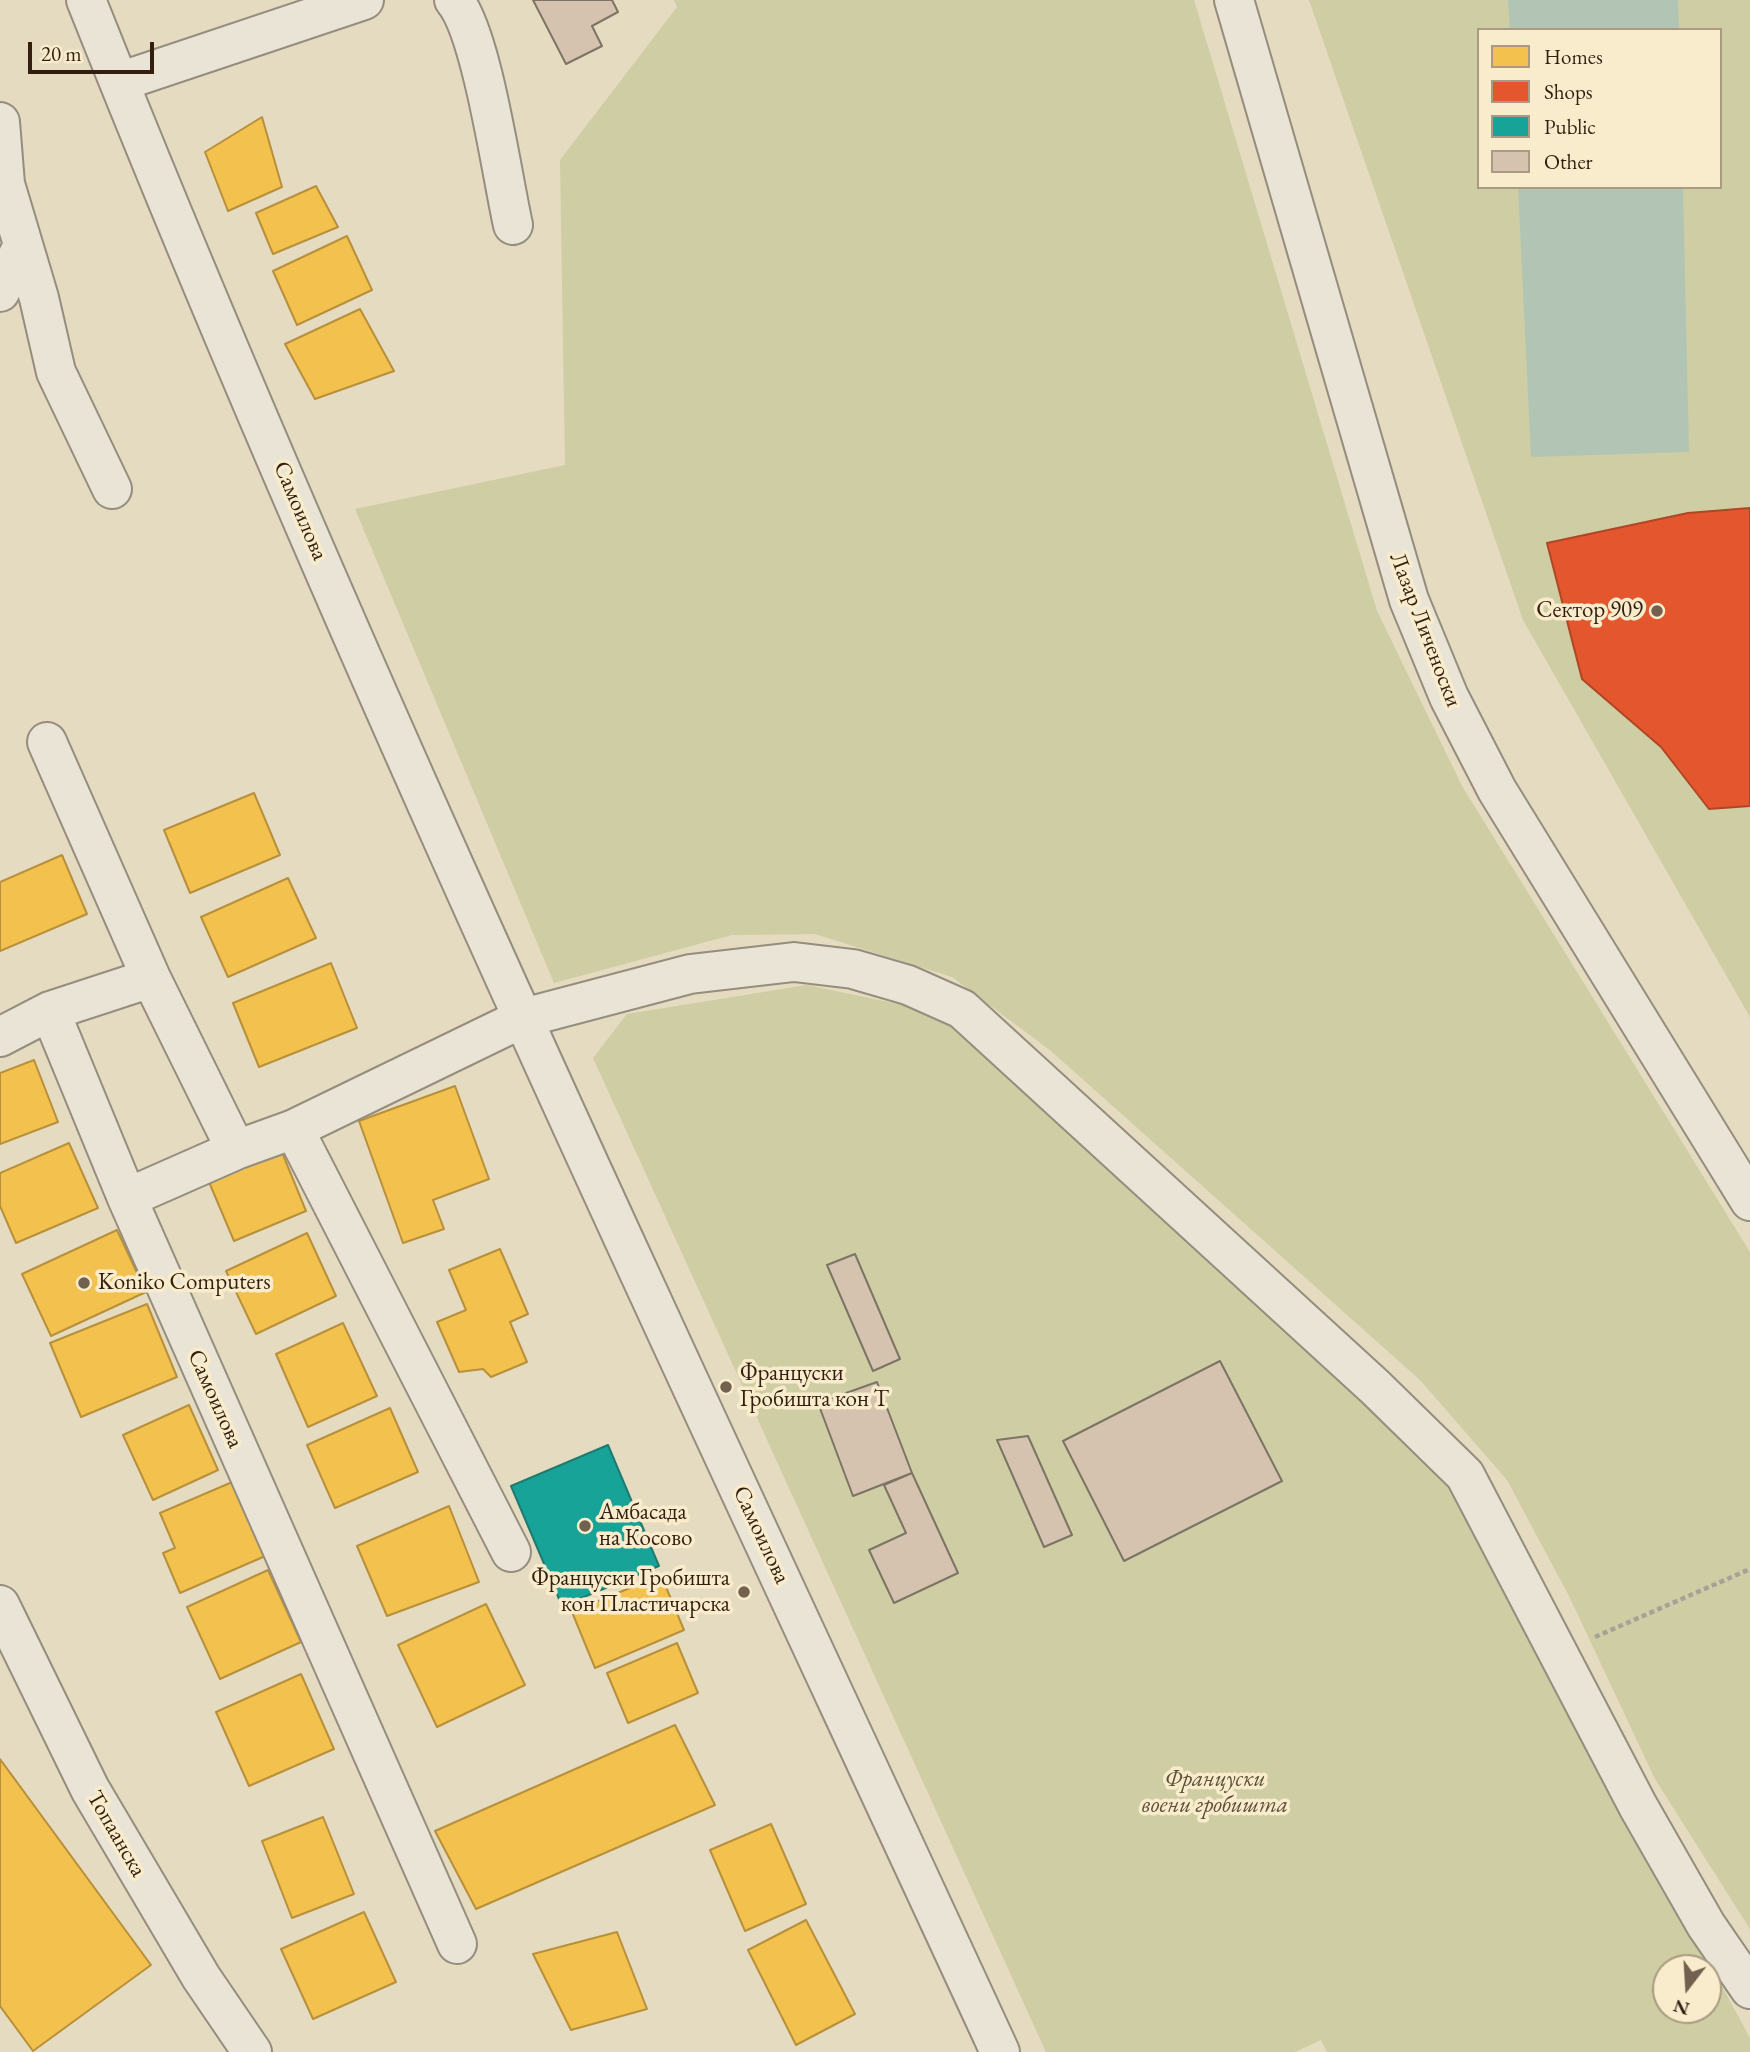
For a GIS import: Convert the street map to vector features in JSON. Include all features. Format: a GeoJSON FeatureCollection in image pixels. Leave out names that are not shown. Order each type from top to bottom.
{"type":"FeatureCollection","features":[{"type":"Feature","properties":{"kind":"street","name":"Самоилова"},"geometry":{"type":"LineString","coordinates":[[86,0],[311,538],[523,1018],[1000,2052]]}},
{"type":"Feature","properties":{"kind":"street"},"geometry":{"type":"LineString","coordinates":[[119,82],[364,0]]}},
{"type":"Feature","properties":{"kind":"street"},"geometry":{"type":"LineString","coordinates":[[454,0],[464,13],[476,54],[513,225]]}},
{"type":"Feature","properties":{"kind":"street","name":"Лазар Личеноски"},"geometry":{"type":"LineString","coordinates":[[1234,0],[1405,588],[1449,697],[1497,790],[1744,1179]]}},
{"type":"Feature","properties":{"kind":"street"},"geometry":{"type":"LineString","coordinates":[[0,122],[5,184],[39,298],[56,372],[112,489]]}},
{"type":"Feature","properties":{"kind":"street"},"geometry":{"type":"LineString","coordinates":[[0,292],[22,247]]}},
{"type":"Feature","properties":{"kind":"street"},"geometry":{"type":"LineString","coordinates":[[47,741],[151,978],[236,1150]]}},
{"type":"Feature","properties":{"kind":"street"},"geometry":{"type":"LineString","coordinates":[[127,1198],[236,1150],[294,1129],[523,1018],[690,974],[794,962],[853,969],[908,985],[962,1009],[1375,1387],[1465,1475],[1638,1806],[1706,1926],[1750,1989]]}},
{"type":"Feature","properties":{"kind":"street"},"geometry":{"type":"LineString","coordinates":[[0,1037],[50,1011],[151,978]]}},
{"type":"Feature","properties":{"kind":"street","name":"Самоилова"},"geometry":{"type":"LineString","coordinates":[[50,1011],[127,1198],[457,1944]]}},
{"type":"Feature","properties":{"kind":"street"},"geometry":{"type":"LineString","coordinates":[[294,1129],[511,1552]]}},
{"type":"Feature","properties":{"kind":"street","name":"Топаанска"},"geometry":{"type":"LineString","coordinates":[[0,1605],[90,1789],[201,1978],[252,2052]]}},
{"type":"Feature","properties":{"kind":"path"},"geometry":{"type":"LineString","coordinates":[[1559,1653],[1750,1569]]}},
{"type":"Feature","properties":{"kind":"green space"},"geometry":{"type":"Polygon","coordinates":[[[674,0],[1194,0],[1377,611],[1462,786],[1750,1252],[1750,1929],[1655,1779],[1569,1596],[1507,1480],[1420,1380],[1051,1051],[952,977],[815,934],[732,935],[554,983],[355,509],[565,465],[560,160],[677,7],[674,0]]]}},
{"type":"Feature","properties":{"kind":"green space"},"geometry":{"type":"Polygon","coordinates":[[[1309,0],[1750,0],[1750,1017],[1523,620],[1309,0]]]}},
{"type":"Feature","properties":{"kind":"green space","name":"Француски воени гробишта"},"geometry":{"type":"Polygon","coordinates":[[[807,985],[941,1013],[1445,1476],[1704,1954],[1652,1954],[1652,2024],[1722,2024],[1722,1986],[1750,2038],[1750,2052],[1327,2052],[1321,2040],[1295,2052],[1046,2052],[593,1058],[627,1014],[807,985]]]}},
{"type":"Feature","properties":{"kind":"shaded area"},"geometry":{"type":"Polygon","coordinates":[[[1508,0],[1678,0],[1679,28],[1510,28],[1508,0]]]}},
{"type":"Feature","properties":{"kind":"shaded area"},"geometry":{"type":"Polygon","coordinates":[[[1518,189],[1683,189],[1689,452],[1531,457],[1518,189]]]}},
{"type":"Feature","properties":{"kind":"building: Homes"},"geometry":{"type":"Polygon","coordinates":[[[262,117],[282,187],[228,211],[205,152],[262,117]]]}},
{"type":"Feature","properties":{"kind":"building: Homes"},"geometry":{"type":"Polygon","coordinates":[[[316,186],[338,227],[273,254],[256,213],[316,186]]]}},
{"type":"Feature","properties":{"kind":"building: Homes"},"geometry":{"type":"Polygon","coordinates":[[[347,236],[372,290],[297,325],[273,271],[347,236]]]}},
{"type":"Feature","properties":{"kind":"building: Homes"},"geometry":{"type":"Polygon","coordinates":[[[360,309],[394,371],[315,399],[285,344],[360,309]]]}},
{"type":"Feature","properties":{"kind":"building: Homes"},"geometry":{"type":"Polygon","coordinates":[[[254,793],[280,855],[190,893],[164,830],[254,793]]]}},
{"type":"Feature","properties":{"kind":"building: Homes"},"geometry":{"type":"Polygon","coordinates":[[[62,855],[87,914],[0,951],[0,882],[62,855]]]}},
{"type":"Feature","properties":{"kind":"building: Homes"},"geometry":{"type":"Polygon","coordinates":[[[288,878],[316,938],[228,977],[201,917],[288,878]]]}},
{"type":"Feature","properties":{"kind":"building: Homes"},"geometry":{"type":"Polygon","coordinates":[[[331,963],[357,1028],[259,1067],[233,1003],[331,963]]]}},
{"type":"Feature","properties":{"kind":"building: Homes"},"geometry":{"type":"Polygon","coordinates":[[[34,1060],[58,1122],[0,1144],[0,1073],[34,1060]]]}},
{"type":"Feature","properties":{"kind":"building: Homes"},"geometry":{"type":"Polygon","coordinates":[[[455,1086],[489,1179],[433,1200],[444,1229],[403,1243],[359,1121],[455,1086]]]}},
{"type":"Feature","properties":{"kind":"building: Homes"},"geometry":{"type":"Polygon","coordinates":[[[69,1143],[98,1208],[16,1243],[0,1206],[0,1173],[69,1143]]]}},
{"type":"Feature","properties":{"kind":"building: Homes"},"geometry":{"type":"Polygon","coordinates":[[[279,1145],[306,1211],[234,1241],[206,1175],[279,1145]]]}},
{"type":"Feature","properties":{"kind":"building: Homes","name":"Koniko Computers"},"geometry":{"type":"Polygon","coordinates":[[[117,1230],[146,1292],[51,1336],[22,1274],[117,1230]]]}},
{"type":"Feature","properties":{"kind":"building: Homes"},"geometry":{"type":"Polygon","coordinates":[[[307,1233],[336,1296],[256,1334],[226,1271],[307,1233]]]}},
{"type":"Feature","properties":{"kind":"building: Homes"},"geometry":{"type":"Polygon","coordinates":[[[500,1249],[528,1314],[510,1322],[527,1362],[491,1377],[483,1369],[459,1372],[437,1322],[466,1310],[449,1270],[500,1249]]]}},
{"type":"Feature","properties":{"kind":"building: Homes"},"geometry":{"type":"Polygon","coordinates":[[[147,1304],[177,1377],[81,1417],[50,1343],[147,1304]]]}},
{"type":"Feature","properties":{"kind":"building: Homes"},"geometry":{"type":"Polygon","coordinates":[[[343,1323],[377,1396],[308,1427],[276,1354],[343,1323]]]}},
{"type":"Feature","properties":{"kind":"building: Homes"},"geometry":{"type":"Polygon","coordinates":[[[189,1405],[218,1470],[153,1500],[123,1435],[189,1405]]]}},
{"type":"Feature","properties":{"kind":"building: Homes"},"geometry":{"type":"Polygon","coordinates":[[[390,1408],[418,1472],[335,1508],[307,1445],[390,1408]]]}},
{"type":"Feature","properties":{"kind":"building: Homes"},"geometry":{"type":"Polygon","coordinates":[[[237,1480],[270,1554],[180,1593],[163,1553],[175,1548],[160,1513],[237,1480]]]}},
{"type":"Feature","properties":{"kind":"building: Homes"},"geometry":{"type":"Polygon","coordinates":[[[449,1506],[479,1582],[387,1616],[357,1546],[449,1506]]]}},
{"type":"Feature","properties":{"kind":"building: Homes"},"geometry":{"type":"Polygon","coordinates":[[[268,1570],[301,1642],[220,1679],[187,1607],[268,1570]]]}},
{"type":"Feature","properties":{"kind":"building: Homes"},"geometry":{"type":"Polygon","coordinates":[[[661,1575],[684,1630],[595,1668],[572,1612],[661,1575]]]}},
{"type":"Feature","properties":{"kind":"building: Homes"},"geometry":{"type":"Polygon","coordinates":[[[486,1604],[525,1685],[437,1727],[398,1645],[486,1604]]]}},
{"type":"Feature","properties":{"kind":"building: Homes"},"geometry":{"type":"Polygon","coordinates":[[[677,1643],[698,1693],[628,1723],[607,1673],[677,1643]]]}},
{"type":"Feature","properties":{"kind":"building: Homes"},"geometry":{"type":"Polygon","coordinates":[[[301,1674],[334,1749],[249,1786],[216,1712],[301,1674]]]}},
{"type":"Feature","properties":{"kind":"building: Homes"},"geometry":{"type":"Polygon","coordinates":[[[675,1725],[715,1805],[476,1909],[435,1831],[675,1725]]]}},
{"type":"Feature","properties":{"kind":"building: Homes"},"geometry":{"type":"Polygon","coordinates":[[[0,1759],[151,1965],[33,2051],[0,2006],[0,1759]]]}},
{"type":"Feature","properties":{"kind":"building: Homes"},"geometry":{"type":"Polygon","coordinates":[[[323,1817],[354,1894],[292,1918],[262,1841],[323,1817]]]}},
{"type":"Feature","properties":{"kind":"building: Homes"},"geometry":{"type":"Polygon","coordinates":[[[771,1824],[806,1904],[745,1931],[710,1850],[771,1824]]]}},
{"type":"Feature","properties":{"kind":"building: Homes"},"geometry":{"type":"Polygon","coordinates":[[[364,1912],[396,1982],[313,2019],[281,1949],[364,1912]]]}},
{"type":"Feature","properties":{"kind":"building: Homes"},"geometry":{"type":"Polygon","coordinates":[[[806,1920],[855,2014],[796,2045],[748,1950],[806,1920]]]}},
{"type":"Feature","properties":{"kind":"building: Homes"},"geometry":{"type":"Polygon","coordinates":[[[617,1932],[647,2009],[571,2030],[533,1954],[617,1932]]]}},
{"type":"Feature","properties":{"kind":"building: Shops","name":"Сектор 909"},"geometry":{"type":"Polygon","coordinates":[[[1750,508],[1750,806],[1709,809],[1661,747],[1582,679],[1547,543],[1688,513],[1750,508]]]}},
{"type":"Feature","properties":{"kind":"building: Public","name":"Амбасада на Косово"},"geometry":{"type":"Polygon","coordinates":[[[608,1445],[659,1566],[562,1606],[511,1486],[608,1445]]]}},
{"type":"Feature","properties":{"kind":"building: Other"},"geometry":{"type":"Polygon","coordinates":[[[533,0],[612,0],[618,12],[592,26],[602,46],[566,64],[533,0]]]}},
{"type":"Feature","properties":{"kind":"building: Other"},"geometry":{"type":"Polygon","coordinates":[[[855,1254],[900,1359],[873,1371],[827,1265],[855,1254]]]}},
{"type":"Feature","properties":{"kind":"building: Other"},"geometry":{"type":"Polygon","coordinates":[[[1220,1361],[1282,1481],[1124,1561],[1063,1441],[1220,1361]]]}},
{"type":"Feature","properties":{"kind":"building: Other"},"geometry":{"type":"Polygon","coordinates":[[[877,1382],[912,1473],[853,1496],[818,1403],[877,1382]]]}},
{"type":"Feature","properties":{"kind":"building: Other"},"geometry":{"type":"Polygon","coordinates":[[[1028,1436],[1072,1535],[1044,1547],[997,1440],[1028,1436]]]}},
{"type":"Feature","properties":{"kind":"building: Other"},"geometry":{"type":"Polygon","coordinates":[[[912,1473],[958,1573],[894,1603],[869,1550],[906,1533],[884,1485],[912,1473]]]}},
{"type":"Feature","properties":{"kind":"place","name":"Сектор 909"},"geometry":{"type":"Point","coordinates":[1657,611]}},
{"type":"Feature","properties":{"kind":"place","name":"Koniko Computers"},"geometry":{"type":"Point","coordinates":[84,1283]}},
{"type":"Feature","properties":{"kind":"place","name":"Француски Гробишта кон Т"},"geometry":{"type":"Point","coordinates":[726,1387]}},
{"type":"Feature","properties":{"kind":"place","name":"Амбасада на Косово"},"geometry":{"type":"Point","coordinates":[585,1526]}},
{"type":"Feature","properties":{"kind":"place","name":"Француски Гробишта кон Пластичарска"},"geometry":{"type":"Point","coordinates":[744,1592]}}]}
